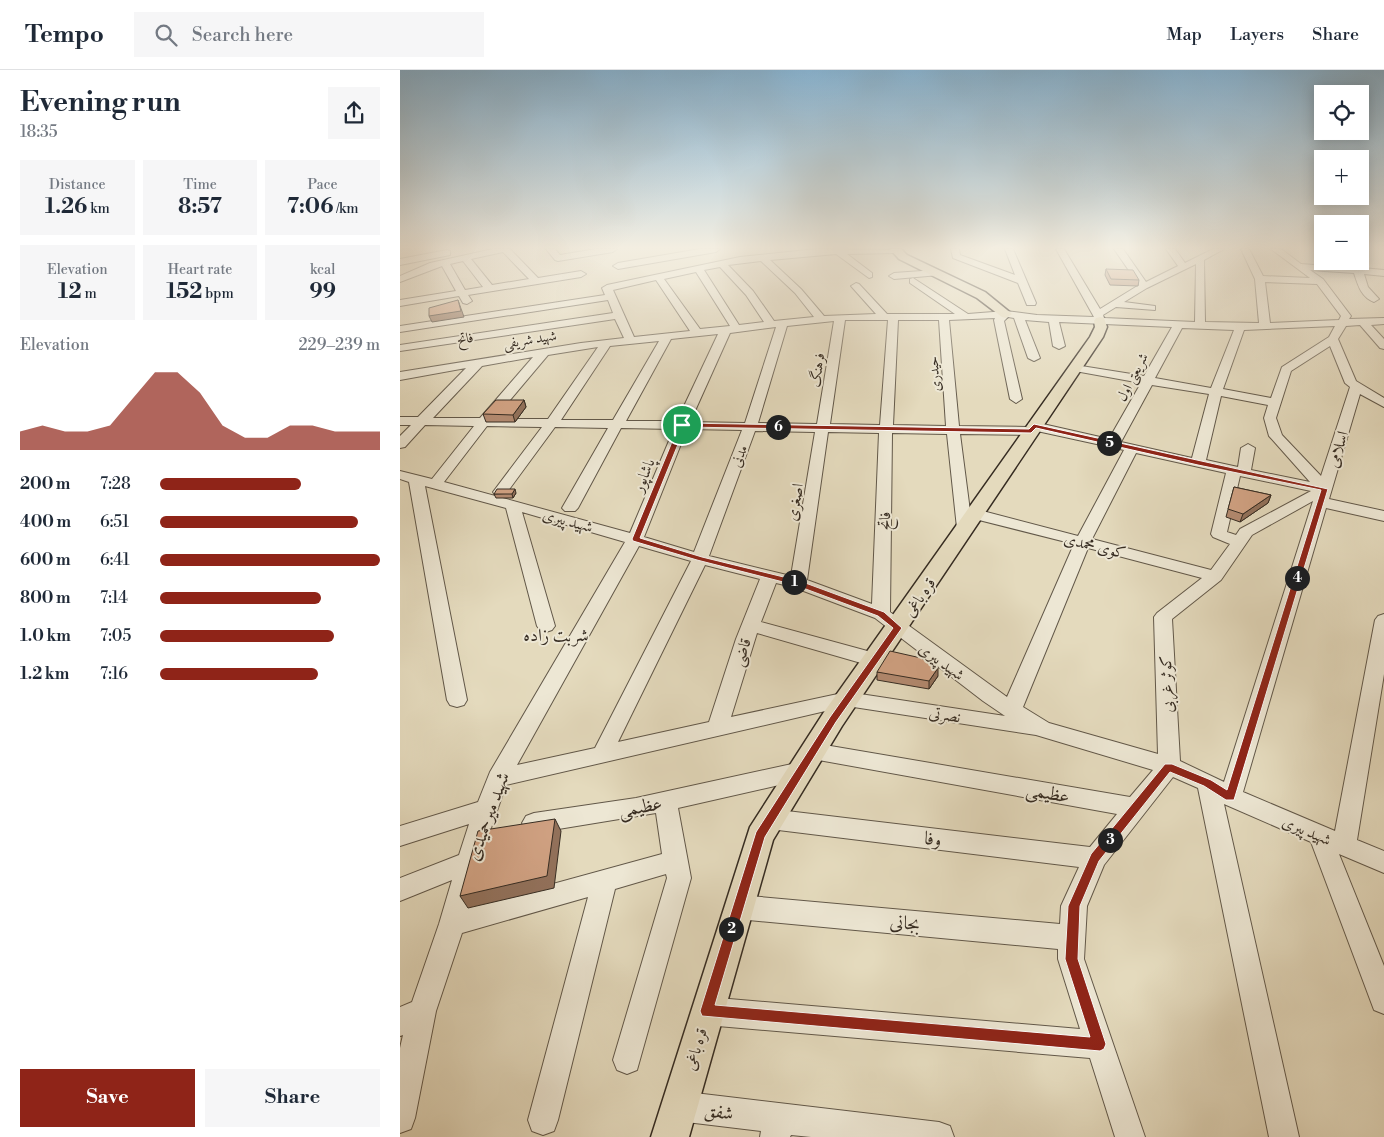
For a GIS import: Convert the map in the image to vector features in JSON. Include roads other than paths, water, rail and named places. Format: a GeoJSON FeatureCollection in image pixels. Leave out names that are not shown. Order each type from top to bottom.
{"type":"FeatureCollection","features":[{"type":"Feature","properties":{"kind":"main road"},"geometry":{"type":"LineString","coordinates":[[987,299],[1012,315]]}},
{"type":"Feature","properties":{"kind":"main road","name":"قره باغی"},"geometry":{"type":"LineString","coordinates":[[670,1137],[706,1011],[760,836],[807,761],[875,660],[889,621],[970,521],[1032,428],[1096,338],[1104,313]]}},
{"type":"Feature","properties":{"kind":"street"},"geometry":{"type":"LineString","coordinates":[[400,303],[427,299]]}},
{"type":"Feature","properties":{"kind":"street"},"geometry":{"type":"LineString","coordinates":[[466,299],[474,318]]}},
{"type":"Feature","properties":{"kind":"street"},"geometry":{"type":"LineString","coordinates":[[400,329],[518,311],[534,299]]}},
{"type":"Feature","properties":{"kind":"street"},"geometry":{"type":"LineString","coordinates":[[612,299],[630,340]]}},
{"type":"Feature","properties":{"kind":"street"},"geometry":{"type":"LineString","coordinates":[[673,299],[697,333]]}},
{"type":"Feature","properties":{"kind":"street"},"geometry":{"type":"LineString","coordinates":[[715,299],[731,329]]}},
{"type":"Feature","properties":{"kind":"street"},"geometry":{"type":"LineString","coordinates":[[755,299],[777,324]]}},
{"type":"Feature","properties":{"kind":"street"},"geometry":{"type":"LineString","coordinates":[[805,299],[821,319]]}},
{"type":"Feature","properties":{"kind":"street"},"geometry":{"type":"LineString","coordinates":[[870,299],[889,317]]}},
{"type":"Feature","properties":{"kind":"street"},"geometry":{"type":"LineString","coordinates":[[939,299],[966,317]]}},
{"type":"Feature","properties":{"kind":"street"},"geometry":{"type":"LineString","coordinates":[[1094,299],[1104,313]]}},
{"type":"Feature","properties":{"kind":"street"},"geometry":{"type":"LineString","coordinates":[[1104,313],[1125,299]]}},
{"type":"Feature","properties":{"kind":"street"},"geometry":{"type":"LineString","coordinates":[[1200,299],[1200,326]]}},
{"type":"Feature","properties":{"kind":"street"},"geometry":{"type":"LineString","coordinates":[[1262,299],[1265,326]]}},
{"type":"Feature","properties":{"kind":"street"},"geometry":{"type":"LineString","coordinates":[[1323,496],[1276,436],[1270,418],[1286,369],[1337,331],[1346,316],[1333,299]]}},
{"type":"Feature","properties":{"kind":"street"},"geometry":{"type":"LineString","coordinates":[[1104,313],[1151,308]]}},
{"type":"Feature","properties":{"kind":"street"},"geometry":{"type":"LineString","coordinates":[[518,311],[520,343]]}},
{"type":"Feature","properties":{"kind":"street","name":"شهید شریفى"},"geometry":{"type":"LineString","coordinates":[[400,376],[478,363],[520,343],[544,352],[630,340],[840,317],[1012,315],[1053,318],[1104,313],[1200,326],[1265,326],[1337,331],[1363,322],[1384,321]]}},
{"type":"Feature","properties":{"kind":"street"},"geometry":{"type":"LineString","coordinates":[[1016,399],[999,320],[1012,315],[1034,358]]}},
{"type":"Feature","properties":{"kind":"street","name":"فاتح"},"geometry":{"type":"LineString","coordinates":[[400,348],[452,340],[520,343],[620,316]]}},
{"type":"Feature","properties":{"kind":"street","name":"فرهنگ"},"geometry":{"type":"LineString","coordinates":[[824,427],[840,317]]}},
{"type":"Feature","properties":{"kind":"street","name":"فاتح"},"geometry":{"type":"LineString","coordinates":[[889,317],[886,428],[889,621]]}},
{"type":"Feature","properties":{"kind":"street","name":"حیدری"},"geometry":{"type":"LineString","coordinates":[[944,317],[953,429],[970,521]]}},
{"type":"Feature","properties":{"kind":"street"},"geometry":{"type":"LineString","coordinates":[[1053,318],[1059,346]]}},
{"type":"Feature","properties":{"kind":"street"},"geometry":{"type":"LineString","coordinates":[[452,340],[456,320]]}},
{"type":"Feature","properties":{"kind":"street"},"geometry":{"type":"LineString","coordinates":[[1363,322],[1384,346]]}},
{"type":"Feature","properties":{"kind":"street","name":"مدنی"},"geometry":{"type":"LineString","coordinates":[[602,754],[700,559],[750,426],[777,324]]}},
{"type":"Feature","properties":{"kind":"street","name":"شریعتی اول"},"geometry":{"type":"LineString","coordinates":[[1113,444],[1179,324]]}},
{"type":"Feature","properties":{"kind":"street"},"geometry":{"type":"LineString","coordinates":[[1198,463],[1216,392],[1240,327]]}},
{"type":"Feature","properties":{"kind":"street","name":"پاشاپور"},"geometry":{"type":"LineString","coordinates":[[635,539],[682,425],[731,329]]}},
{"type":"Feature","properties":{"kind":"street"},"geometry":{"type":"LineString","coordinates":[[1337,331],[1351,383],[1384,404]]}},
{"type":"Feature","properties":{"kind":"street"},"geometry":{"type":"LineString","coordinates":[[570,508],[668,336]]}},
{"type":"Feature","properties":{"kind":"street"},"geometry":{"type":"LineString","coordinates":[[546,626],[506,498],[552,423],[607,343]]}},
{"type":"Feature","properties":{"kind":"street"},"geometry":{"type":"LineString","coordinates":[[436,483],[483,423],[544,352]]}},
{"type":"Feature","properties":{"kind":"street"},"geometry":{"type":"LineString","coordinates":[[400,444],[478,363]]}},
{"type":"Feature","properties":{"kind":"street"},"geometry":{"type":"LineString","coordinates":[[1075,368],[1275,402]]}},
{"type":"Feature","properties":{"kind":"street","name":"اسلامی"},"geometry":{"type":"LineString","coordinates":[[1230,797],[1356,387]]}},
{"type":"Feature","properties":{"kind":"street"},"geometry":{"type":"LineString","coordinates":[[400,421],[953,429],[1032,428],[1239,471],[1384,516]]}},
{"type":"Feature","properties":{"kind":"street","name":"اصغری"},"geometry":{"type":"LineString","coordinates":[[798,583],[824,427]]}},
{"type":"Feature","properties":{"kind":"street"},"geometry":{"type":"LineString","coordinates":[[1012,710],[1084,542],[1132,448]]}},
{"type":"Feature","properties":{"kind":"street"},"geometry":{"type":"LineString","coordinates":[[1239,542],[1219,534],[1248,448]]}},
{"type":"Feature","properties":{"kind":"street"},"geometry":{"type":"LineString","coordinates":[[408,477],[457,700]]}},
{"type":"Feature","properties":{"kind":"street","name":"شهید پیری"},"geometry":{"type":"LineString","coordinates":[[408,477],[506,498],[563,518],[700,559],[798,583],[889,621],[990,696],[1042,729],[1169,766],[1208,783],[1230,797],[1384,862]]}},
{"type":"Feature","properties":{"kind":"street","name":"کوثر غربی"},"geometry":{"type":"LineString","coordinates":[[1169,766],[1163,616],[1215,576],[1246,532],[1323,496]]}},
{"type":"Feature","properties":{"kind":"street","name":"کوی محمدی"},"geometry":{"type":"LineString","coordinates":[[970,521],[1084,542],[1215,576]]}},
{"type":"Feature","properties":{"kind":"street","name":"شهید میرحمیدی"},"geometry":{"type":"LineString","coordinates":[[400,1118],[411,1017],[452,924],[469,862],[497,828],[486,809],[498,778],[635,539]]}},
{"type":"Feature","properties":{"kind":"street","name":"قاضی"},"geometry":{"type":"LineString","coordinates":[[717,729],[751,625],[770,576]]}},
{"type":"Feature","properties":{"kind":"street"},"geometry":{"type":"LineString","coordinates":[[1344,845],[1384,620]]}},
{"type":"Feature","properties":{"kind":"street"},"geometry":{"type":"LineString","coordinates":[[751,625],[875,660]]}},
{"type":"Feature","properties":{"kind":"street"},"geometry":{"type":"LineString","coordinates":[[498,778],[847,700]]}},
{"type":"Feature","properties":{"kind":"street","name":"نصرتی"},"geometry":{"type":"LineString","coordinates":[[847,700],[1042,729]]}},
{"type":"Feature","properties":{"kind":"street","name":"عظیمی"},"geometry":{"type":"LineString","coordinates":[[497,828],[636,808],[807,761],[1136,808]]}},
{"type":"Feature","properties":{"kind":"street"},"geometry":{"type":"LineString","coordinates":[[1130,1137],[1072,959],[1074,906],[1095,858],[1169,766]]}},
{"type":"Feature","properties":{"kind":"street"},"geometry":{"type":"LineString","coordinates":[[1208,783],[1284,1137]]}},
{"type":"Feature","properties":{"kind":"street"},"geometry":{"type":"LineString","coordinates":[[627,1060],[679,878],[666,801]]}},
{"type":"Feature","properties":{"kind":"street"},"geometry":{"type":"LineString","coordinates":[[400,836],[486,809]]}},
{"type":"Feature","properties":{"kind":"street","name":"وفا"},"geometry":{"type":"LineString","coordinates":[[770,819],[1095,858]]}},
{"type":"Feature","properties":{"kind":"street"},"geometry":{"type":"LineString","coordinates":[[1320,835],[1384,1000]]}},
{"type":"Feature","properties":{"kind":"street"},"geometry":{"type":"LineString","coordinates":[[452,924],[675,861]]}},
{"type":"Feature","properties":{"kind":"street"},"geometry":{"type":"LineString","coordinates":[[400,890],[469,862]]}},
{"type":"Feature","properties":{"kind":"street"},"geometry":{"type":"LineString","coordinates":[[543,1120],[605,881]]}},
{"type":"Feature","properties":{"kind":"street","name":"بجانی"},"geometry":{"type":"LineString","coordinates":[[738,907],[1072,938]]}},
{"type":"Feature","properties":{"kind":"street"},"geometry":{"type":"LineString","coordinates":[[706,1011],[1100,1044]]}},
{"type":"Feature","properties":{"kind":"street","name":"شفق"},"geometry":{"type":"LineString","coordinates":[[678,1106],[776,1128],[939,1137]]}},
{"type":"Feature","properties":{"kind":"district","name":"شربت زاده"},"geometry":{"type":"Point","coordinates":[556,635]}}]}
